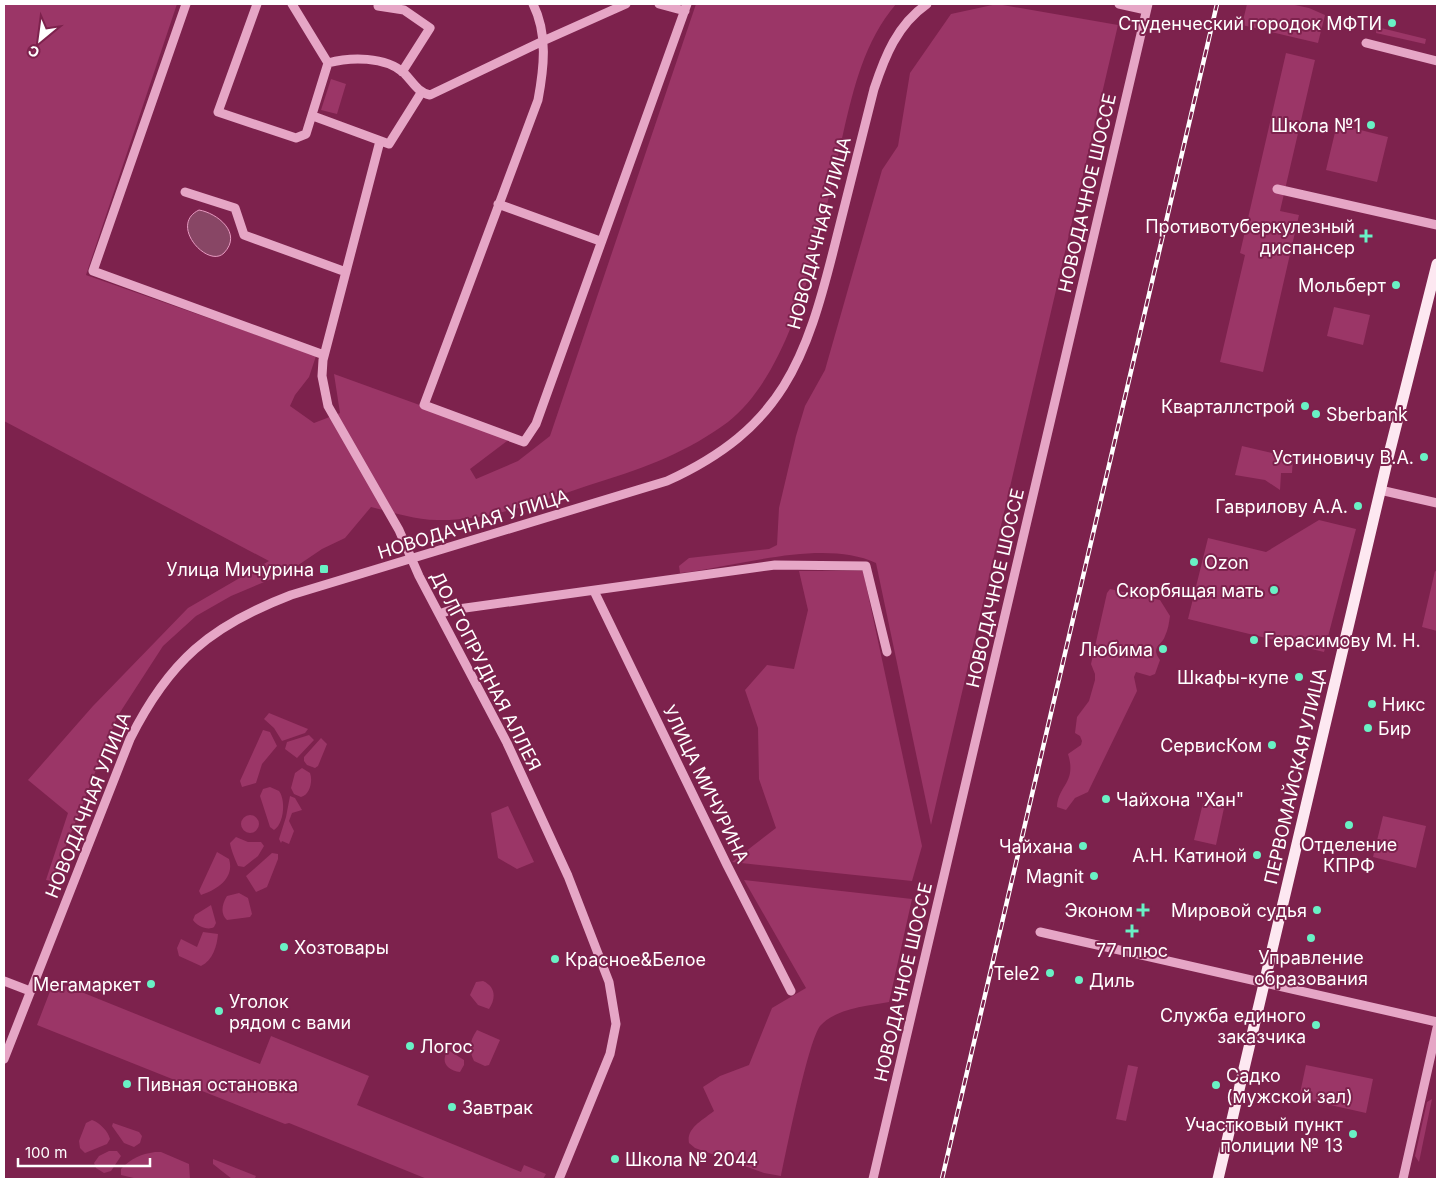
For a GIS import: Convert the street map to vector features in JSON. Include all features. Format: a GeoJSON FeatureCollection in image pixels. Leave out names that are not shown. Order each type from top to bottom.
{"type":"FeatureCollection","features":[{"type":"Feature","properties":{"kind":"main road","name":"ПЕРВОМАЙСКАЯ УЛИЦА"},"geometry":{"type":"LineString","coordinates":[[1218,1179],[1380,490],[1437,264]]}},
{"type":"Feature","properties":{"kind":"street"},"geometry":{"type":"LineString","coordinates":[[186,4],[93,271],[323,357]]}},
{"type":"Feature","properties":{"kind":"street"},"geometry":{"type":"LineString","coordinates":[[257,4],[218,112],[296,138],[306,134],[328,63],[292,4]]}},
{"type":"Feature","properties":{"kind":"street"},"geometry":{"type":"LineString","coordinates":[[533,4],[537,12],[543,41],[545,65],[538,100],[424,405],[517,442],[524,442],[536,424],[600,241],[686,7],[659,4]]}},
{"type":"Feature","properties":{"kind":"street"},"geometry":{"type":"LineString","coordinates":[[328,63],[346,58],[380,62],[402,72],[421,93],[430,95],[626,4]]}},
{"type":"Feature","properties":{"kind":"street"},"geometry":{"type":"LineString","coordinates":[[1119,4],[1147,7]]}},
{"type":"Feature","properties":{"kind":"street","name":"НОВОДАЧНАЯ УЛИЦА"},"geometry":{"type":"LineString","coordinates":[[4,1059],[123,754],[142,716],[172,672],[212,634],[261,606],[667,481],[715,456],[759,420],[790,378],[808,341],[822,297],[877,80],[892,42],[904,24],[922,5]]}},
{"type":"Feature","properties":{"kind":"street"},"geometry":{"type":"LineString","coordinates":[[378,6],[404,10],[430,28],[402,72]]}},
{"type":"Feature","properties":{"kind":"street","name":"НОВОДАЧНОЕ ШОССЕ"},"geometry":{"type":"LineString","coordinates":[[873,1179],[1147,7]]}},
{"type":"Feature","properties":{"kind":"street"},"geometry":{"type":"LineString","coordinates":[[1366,43],[1437,60]]}},
{"type":"Feature","properties":{"kind":"street"},"geometry":{"type":"LineString","coordinates":[[313,116],[389,144],[421,93]]}},
{"type":"Feature","properties":{"kind":"street","name":"ДОЛГОПРУДНАЯ АЛЛЕЯ"},"geometry":{"type":"LineString","coordinates":[[380,141],[323,357],[322,376],[328,406],[399,530],[439,614],[506,743],[588,925],[614,1002],[616,1024],[610,1054],[560,1179]]}},
{"type":"Feature","properties":{"kind":"street"},"geometry":{"type":"LineString","coordinates":[[1277,189],[1437,225]]}},
{"type":"Feature","properties":{"kind":"street"},"geometry":{"type":"LineString","coordinates":[[185,192],[235,208],[244,235],[346,272]]}},
{"type":"Feature","properties":{"kind":"street"},"geometry":{"type":"LineString","coordinates":[[498,204],[600,241]]}},
{"type":"Feature","properties":{"kind":"street"},"geometry":{"type":"LineString","coordinates":[[1380,490],[1437,504]]}},
{"type":"Feature","properties":{"kind":"street"},"geometry":{"type":"LineString","coordinates":[[439,614],[451,610],[775,565],[866,566],[887,652]]}},
{"type":"Feature","properties":{"kind":"street","name":"УЛИЦА МИЧУРИНА"},"geometry":{"type":"LineString","coordinates":[[594,590],[722,856],[792,991]]}},
{"type":"Feature","properties":{"kind":"street"},"geometry":{"type":"LineString","coordinates":[[1040,932],[1437,1022]]}},
{"type":"Feature","properties":{"kind":"street"},"geometry":{"type":"LineString","coordinates":[[4,981],[30,991]]}},
{"type":"Feature","properties":{"kind":"street"},"geometry":{"type":"LineString","coordinates":[[1403,1179],[1437,1028]]}},
{"type":"Feature","properties":{"kind":"shaded area"},"geometry":{"type":"Polygon","coordinates":[[[4,4],[177,4],[86,275],[316,356],[309,377],[295,395],[290,406],[314,423],[340,413],[334,374],[511,438],[470,469],[476,479],[518,461],[550,436],[696,4],[896,4],[868,49],[856,82],[817,248],[805,289],[790,329],[773,365],[753,397],[728,422],[698,442],[666,458],[633,471],[519,508],[478,517],[429,520],[371,507],[345,538],[322,549],[288,572],[231,596],[196,616],[163,646],[117,717],[52,881],[46,880],[68,813],[28,780],[93,706],[188,608],[269,561],[4,421],[4,4]]]}},
{"type":"Feature","properties":{"kind":"shaded area"},"geometry":{"type":"Polygon","coordinates":[[[997,4],[1118,25],[931,825],[876,563],[855,556],[831,553],[779,556],[680,573],[679,566],[689,558],[769,549],[777,545],[779,508],[796,436],[805,406],[825,370],[882,170],[898,146],[910,73],[951,14],[997,4]]]}},
{"type":"Feature","properties":{"kind":"shaded area"},"geometry":{"type":"Polygon","coordinates":[[[1247,4],[1290,4],[1309,8],[1325,15],[1318,43],[1242,25],[1247,4]]]}},
{"type":"Feature","properties":{"kind":"shaded area"},"geometry":{"type":"Polygon","coordinates":[[[1377,27],[1426,39],[1425,44],[1376,33],[1377,27]]]}},
{"type":"Feature","properties":{"kind":"shaded area"},"geometry":{"type":"Polygon","coordinates":[[[1286,53],[1315,60],[1280,211],[1299,215],[1263,372],[1220,362],[1245,255],[1240,253],[1286,53]]]}},
{"type":"Feature","properties":{"kind":"shaded area"},"geometry":{"type":"Polygon","coordinates":[[[331,79],[346,84],[337,114],[321,110],[331,79]]]}},
{"type":"Feature","properties":{"kind":"shaded area"},"geometry":{"type":"Polygon","coordinates":[[[1337,124],[1388,137],[1377,182],[1326,170],[1337,124]]]}},
{"type":"Feature","properties":{"kind":"shaded area"},"geometry":{"type":"Polygon","coordinates":[[[199,210],[213,215],[229,231],[231,238],[229,246],[224,253],[217,256],[209,255],[194,243],[189,234],[188,225],[191,217],[199,210]]]}},
{"type":"Feature","properties":{"kind":"shaded area"},"geometry":{"type":"Polygon","coordinates":[[[1334,307],[1370,315],[1363,345],[1327,336],[1334,307]]]}},
{"type":"Feature","properties":{"kind":"shaded area"},"geometry":{"type":"Polygon","coordinates":[[[1242,446],[1293,458],[1292,473],[1281,473],[1280,490],[1265,480],[1235,475],[1242,446]]]}},
{"type":"Feature","properties":{"kind":"shaded area"},"geometry":{"type":"Polygon","coordinates":[[[1319,520],[1356,529],[1324,652],[1188,619],[1208,538],[1266,552],[1319,520]]]}},
{"type":"Feature","properties":{"kind":"shaded area"},"geometry":{"type":"Polygon","coordinates":[[[799,571],[863,571],[922,846],[912,881],[732,862],[776,828],[759,779],[758,728],[745,690],[767,665],[794,669],[808,610],[799,571]]]}},
{"type":"Feature","properties":{"kind":"shaded area"},"geometry":{"type":"Polygon","coordinates":[[[1435,571],[1437,572],[1437,631],[1422,627],[1435,571]]]}},
{"type":"Feature","properties":{"kind":"shaded area"},"geometry":{"type":"Polygon","coordinates":[[[1110,589],[1160,600],[1170,616],[1169,624],[1164,639],[1156,649],[1160,660],[1155,674],[1150,676],[1136,672],[1134,677],[1137,691],[1088,792],[1075,798],[1066,810],[1057,807],[1058,800],[1069,778],[1070,764],[1068,754],[1081,745],[1082,741],[1080,736],[1075,733],[1077,717],[1089,701],[1095,680],[1091,664],[1107,593],[1110,589]]]}},
{"type":"Feature","properties":{"kind":"shaded area"},"geometry":{"type":"Polygon","coordinates":[[[269,713],[308,729],[305,733],[282,741],[274,728],[264,719],[269,713]]]}},
{"type":"Feature","properties":{"kind":"shaded area"},"geometry":{"type":"Polygon","coordinates":[[[263,730],[270,732],[277,746],[262,764],[256,783],[242,787],[240,781],[263,730]]]}},
{"type":"Feature","properties":{"kind":"shaded area"},"geometry":{"type":"Polygon","coordinates":[[[309,735],[314,740],[297,758],[285,749],[287,742],[309,735]]]}},
{"type":"Feature","properties":{"kind":"shaded area"},"geometry":{"type":"Polygon","coordinates":[[[321,738],[327,744],[318,766],[315,768],[307,765],[304,757],[321,738]]]}},
{"type":"Feature","properties":{"kind":"shaded area"},"geometry":{"type":"Polygon","coordinates":[[[302,768],[310,773],[311,780],[309,791],[301,797],[294,794],[291,788],[295,773],[302,768]]]}},
{"type":"Feature","properties":{"kind":"shaded area"},"geometry":{"type":"Polygon","coordinates":[[[270,787],[279,791],[283,800],[282,817],[274,830],[270,827],[260,796],[263,789],[270,787]]]}},
{"type":"Feature","properties":{"kind":"shaded area"},"geometry":{"type":"Polygon","coordinates":[[[290,796],[295,798],[302,810],[292,813],[289,821],[294,831],[289,844],[282,841],[281,843],[279,839],[290,796]]]}},
{"type":"Feature","properties":{"kind":"shaded area"},"geometry":{"type":"Polygon","coordinates":[[[1203,803],[1224,808],[1216,845],[1194,840],[1203,803]]]}},
{"type":"Feature","properties":{"kind":"shaded area"},"geometry":{"type":"Polygon","coordinates":[[[508,806],[534,862],[517,869],[498,858],[491,813],[508,806]]]}},
{"type":"Feature","properties":{"kind":"shaded area"},"geometry":{"type":"Polygon","coordinates":[[[250,815],[258,820],[259,824],[254,832],[250,833],[242,828],[241,824],[246,816],[250,815]]]}},
{"type":"Feature","properties":{"kind":"shaded area"},"geometry":{"type":"Polygon","coordinates":[[[1383,816],[1426,826],[1416,868],[1373,857],[1383,816]]]}},
{"type":"Feature","properties":{"kind":"shaded area"},"geometry":{"type":"Polygon","coordinates":[[[236,837],[248,842],[261,842],[264,846],[258,856],[244,867],[238,866],[231,849],[230,843],[236,837]]]}},
{"type":"Feature","properties":{"kind":"shaded area"},"geometry":{"type":"Polygon","coordinates":[[[217,852],[229,859],[229,872],[223,882],[213,890],[201,895],[199,891],[217,852]]]}},
{"type":"Feature","properties":{"kind":"shaded area"},"geometry":{"type":"Polygon","coordinates":[[[272,853],[278,854],[278,859],[267,887],[256,892],[246,876],[272,853]]]}},
{"type":"Feature","properties":{"kind":"shaded area"},"geometry":{"type":"Polygon","coordinates":[[[744,880],[912,899],[889,1002],[844,1011],[828,1019],[821,1025],[816,1034],[804,1072],[781,1176],[764,1173],[695,1148],[689,1143],[690,1133],[693,1129],[700,1121],[714,1111],[703,1087],[720,1076],[749,1065],[772,1008],[806,988],[744,880]]]}},
{"type":"Feature","properties":{"kind":"shaded area"},"geometry":{"type":"Polygon","coordinates":[[[239,893],[248,898],[252,914],[250,917],[227,920],[223,912],[225,899],[227,896],[239,893]]]}},
{"type":"Feature","properties":{"kind":"shaded area"},"geometry":{"type":"Polygon","coordinates":[[[211,905],[216,923],[214,927],[203,927],[197,924],[193,920],[195,915],[211,905]]]}},
{"type":"Feature","properties":{"kind":"shaded area"},"geometry":{"type":"Polygon","coordinates":[[[203,932],[218,934],[214,952],[209,960],[201,966],[179,956],[177,948],[181,939],[197,947],[203,932]]]}},
{"type":"Feature","properties":{"kind":"shaded area"},"geometry":{"type":"Polygon","coordinates":[[[54,981],[260,1064],[271,1036],[369,1076],[357,1105],[521,1172],[524,1165],[546,1174],[543,1179],[427,1179],[289,1123],[285,1124],[37,1025],[54,981]]]}},
{"type":"Feature","properties":{"kind":"shaded area"},"geometry":{"type":"Polygon","coordinates":[[[483,981],[490,986],[494,993],[489,1009],[478,1005],[470,995],[476,982],[483,981]]]}},
{"type":"Feature","properties":{"kind":"shaded area"},"geometry":{"type":"Polygon","coordinates":[[[477,1030],[500,1040],[489,1065],[485,1066],[474,1061],[472,1057],[471,1045],[477,1030]]]}},
{"type":"Feature","properties":{"kind":"shaded area"},"geometry":{"type":"Polygon","coordinates":[[[448,1050],[464,1060],[464,1065],[460,1072],[446,1065],[445,1058],[448,1050]]]}},
{"type":"Feature","properties":{"kind":"shaded area"},"geometry":{"type":"Polygon","coordinates":[[[1128,1065],[1138,1067],[1126,1121],[1116,1119],[1128,1065]]]}},
{"type":"Feature","properties":{"kind":"shaded area"},"geometry":{"type":"Polygon","coordinates":[[[1306,1065],[1373,1079],[1366,1113],[1299,1098],[1306,1065]]]}},
{"type":"Feature","properties":{"kind":"shaded area"},"geometry":{"type":"Polygon","coordinates":[[[1432,1099],[1419,1162],[1415,1156],[1427,1102],[1432,1099]]]}},
{"type":"Feature","properties":{"kind":"shaded area"},"geometry":{"type":"Polygon","coordinates":[[[92,1120],[103,1128],[110,1139],[107,1144],[85,1153],[80,1148],[79,1141],[86,1123],[92,1120]]]}},
{"type":"Feature","properties":{"kind":"shaded area"},"geometry":{"type":"Polygon","coordinates":[[[113,1123],[139,1132],[142,1136],[140,1143],[134,1147],[124,1143],[112,1126],[113,1123]]]}},
{"type":"Feature","properties":{"kind":"shaded area"},"geometry":{"type":"Polygon","coordinates":[[[109,1151],[117,1151],[121,1156],[111,1171],[104,1173],[96,1168],[94,1163],[99,1156],[109,1151]]]}},
{"type":"Feature","properties":{"kind":"shaded area"},"geometry":{"type":"Polygon","coordinates":[[[161,1152],[189,1164],[190,1179],[138,1179],[121,1175],[121,1169],[124,1165],[140,1156],[161,1152]]]}},
{"type":"Feature","properties":{"kind":"shaded area"},"geometry":{"type":"Polygon","coordinates":[[[213,1159],[256,1176],[255,1178],[232,1179],[213,1164],[213,1159]]]}},
{"type":"Feature","properties":{"kind":"railway"},"geometry":{"type":"LineString","coordinates":[[942,1179],[1217,4]]}},
{"type":"Feature","properties":{"kind":"place","name":"Студенческий городок МФТИ"},"geometry":{"type":"Point","coordinates":[1392,23]}},
{"type":"Feature","properties":{"kind":"place","name":"Школа №1"},"geometry":{"type":"Point","coordinates":[1371,125]}},
{"type":"Feature","properties":{"kind":"place","name":"Противотуберкулезный диспансер"},"geometry":{"type":"Point","coordinates":[1366,236]}},
{"type":"Feature","properties":{"kind":"place","name":"Мольберт"},"geometry":{"type":"Point","coordinates":[1396,285]}},
{"type":"Feature","properties":{"kind":"place","name":"Кварталлстрой"},"geometry":{"type":"Point","coordinates":[1305,406]}},
{"type":"Feature","properties":{"kind":"place","name":"Sberbank"},"geometry":{"type":"Point","coordinates":[1316,414]}},
{"type":"Feature","properties":{"kind":"place","name":"Устиновичу В.А."},"geometry":{"type":"Point","coordinates":[1424,457]}},
{"type":"Feature","properties":{"kind":"place","name":"Гаврилову А.А."},"geometry":{"type":"Point","coordinates":[1358,506]}},
{"type":"Feature","properties":{"kind":"place","name":"Ozon"},"geometry":{"type":"Point","coordinates":[1194,562]}},
{"type":"Feature","properties":{"kind":"place","name":"Улица Мичурина"},"geometry":{"type":"Point","coordinates":[324,569]}},
{"type":"Feature","properties":{"kind":"place","name":"Скорбящая мать"},"geometry":{"type":"Point","coordinates":[1274,590]}},
{"type":"Feature","properties":{"kind":"place","name":"Герасимову М. Н."},"geometry":{"type":"Point","coordinates":[1254,640]}},
{"type":"Feature","properties":{"kind":"place","name":"Любима"},"geometry":{"type":"Point","coordinates":[1163,649]}},
{"type":"Feature","properties":{"kind":"place","name":"Шкафы-купе"},"geometry":{"type":"Point","coordinates":[1299,677]}},
{"type":"Feature","properties":{"kind":"place","name":"Никс"},"geometry":{"type":"Point","coordinates":[1372,704]}},
{"type":"Feature","properties":{"kind":"place","name":"Бир"},"geometry":{"type":"Point","coordinates":[1368,728]}},
{"type":"Feature","properties":{"kind":"place","name":"СервисКом"},"geometry":{"type":"Point","coordinates":[1272,745]}},
{"type":"Feature","properties":{"kind":"place","name":"Чайхона \"Хан\""},"geometry":{"type":"Point","coordinates":[1106,799]}},
{"type":"Feature","properties":{"kind":"place","name":"Отделение КПРФ"},"geometry":{"type":"Point","coordinates":[1349,825]}},
{"type":"Feature","properties":{"kind":"place","name":"Чайхана"},"geometry":{"type":"Point","coordinates":[1083,846]}},
{"type":"Feature","properties":{"kind":"place","name":"А.Н. Катиной"},"geometry":{"type":"Point","coordinates":[1257,855]}},
{"type":"Feature","properties":{"kind":"place","name":"Magnit"},"geometry":{"type":"Point","coordinates":[1094,876]}},
{"type":"Feature","properties":{"kind":"place","name":"Эконом"},"geometry":{"type":"Point","coordinates":[1143,910]}},
{"type":"Feature","properties":{"kind":"place","name":"Мировой судья"},"geometry":{"type":"Point","coordinates":[1317,910]}},
{"type":"Feature","properties":{"kind":"place","name":"77 плюс"},"geometry":{"type":"Point","coordinates":[1132,931]}},
{"type":"Feature","properties":{"kind":"place","name":"Управление образования"},"geometry":{"type":"Point","coordinates":[1311,938]}},
{"type":"Feature","properties":{"kind":"place","name":"Хозтовары"},"geometry":{"type":"Point","coordinates":[284,947]}},
{"type":"Feature","properties":{"kind":"place","name":"Красное&Белое"},"geometry":{"type":"Point","coordinates":[555,959]}},
{"type":"Feature","properties":{"kind":"place","name":"Tele2"},"geometry":{"type":"Point","coordinates":[1050,973]}},
{"type":"Feature","properties":{"kind":"place","name":"Диль"},"geometry":{"type":"Point","coordinates":[1079,980]}},
{"type":"Feature","properties":{"kind":"place","name":"Мегамаркет"},"geometry":{"type":"Point","coordinates":[151,984]}},
{"type":"Feature","properties":{"kind":"place","name":"Уголок рядом с вами"},"geometry":{"type":"Point","coordinates":[219,1011]}},
{"type":"Feature","properties":{"kind":"place","name":"Служба единого заказчика"},"geometry":{"type":"Point","coordinates":[1316,1025]}},
{"type":"Feature","properties":{"kind":"place","name":"Логос"},"geometry":{"type":"Point","coordinates":[410,1046]}},
{"type":"Feature","properties":{"kind":"place","name":"Пивная остановка"},"geometry":{"type":"Point","coordinates":[127,1084]}},
{"type":"Feature","properties":{"kind":"place","name":"Садко (мужской зал)"},"geometry":{"type":"Point","coordinates":[1216,1085]}},
{"type":"Feature","properties":{"kind":"place","name":"Завтрак"},"geometry":{"type":"Point","coordinates":[452,1107]}},
{"type":"Feature","properties":{"kind":"place","name":"Участковый пункт полиции № 13"},"geometry":{"type":"Point","coordinates":[1353,1134]}},
{"type":"Feature","properties":{"kind":"place","name":"Школа № 2044"},"geometry":{"type":"Point","coordinates":[615,1159]}}]}
